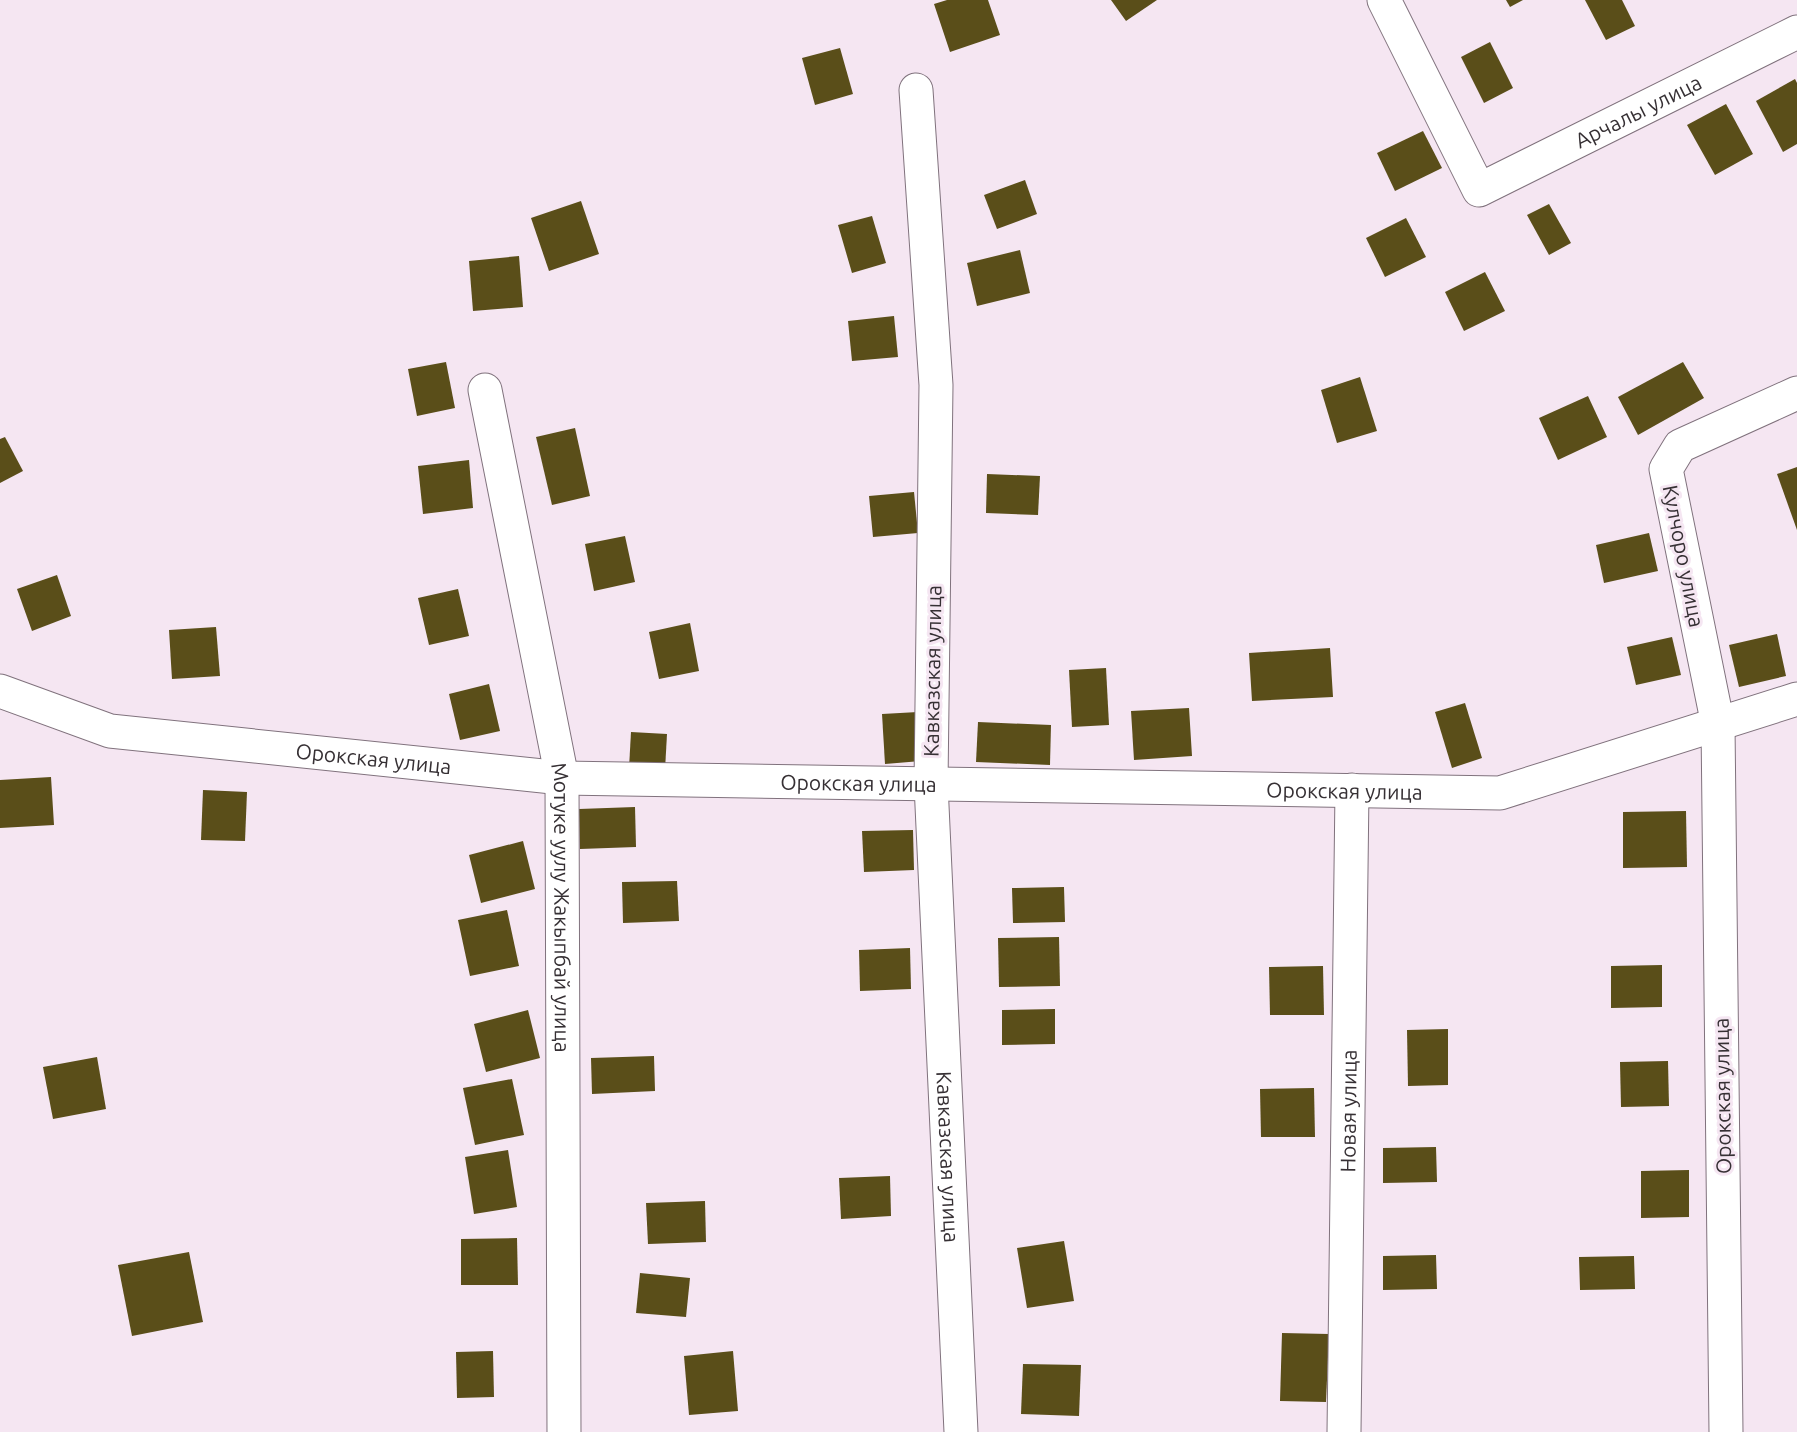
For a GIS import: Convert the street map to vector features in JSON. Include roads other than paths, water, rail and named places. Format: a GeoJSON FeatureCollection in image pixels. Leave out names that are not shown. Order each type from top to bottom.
{"type":"FeatureCollection","features":[{"type":"Feature","properties":{"kind":"street","name":"Арчалы улица"},"geometry":{"type":"LineString","coordinates":[[1384,0],[1479,190],[1797,32]]}},
{"type":"Feature","properties":{"kind":"street","name":"Кавказская улица"},"geometry":{"type":"LineString","coordinates":[[916,90],[936,385],[931,783],[960,1432]]}},
{"type":"Feature","properties":{"kind":"street","name":"Мотуке уулу Жакыпбай улица"},"geometry":{"type":"LineString","coordinates":[[485,390],[562,778],[564,1432]]}},
{"type":"Feature","properties":{"kind":"street","name":"Кулчоро улица"},"geometry":{"type":"LineString","coordinates":[[1718,725],[1666,469],[1680,446],[1797,393]]}},
{"type":"Feature","properties":{"kind":"street","name":"Орокская улица"},"geometry":{"type":"LineString","coordinates":[[0,690],[110,731],[562,778],[1500,793],[1797,699]]}},
{"type":"Feature","properties":{"kind":"street","name":"Орокская улица"},"geometry":{"type":"LineString","coordinates":[[1718,725],[1726,1432]]}},
{"type":"Feature","properties":{"kind":"street","name":"Новая улица"},"geometry":{"type":"LineString","coordinates":[[1344,1432],[1352,790]]}}]}
